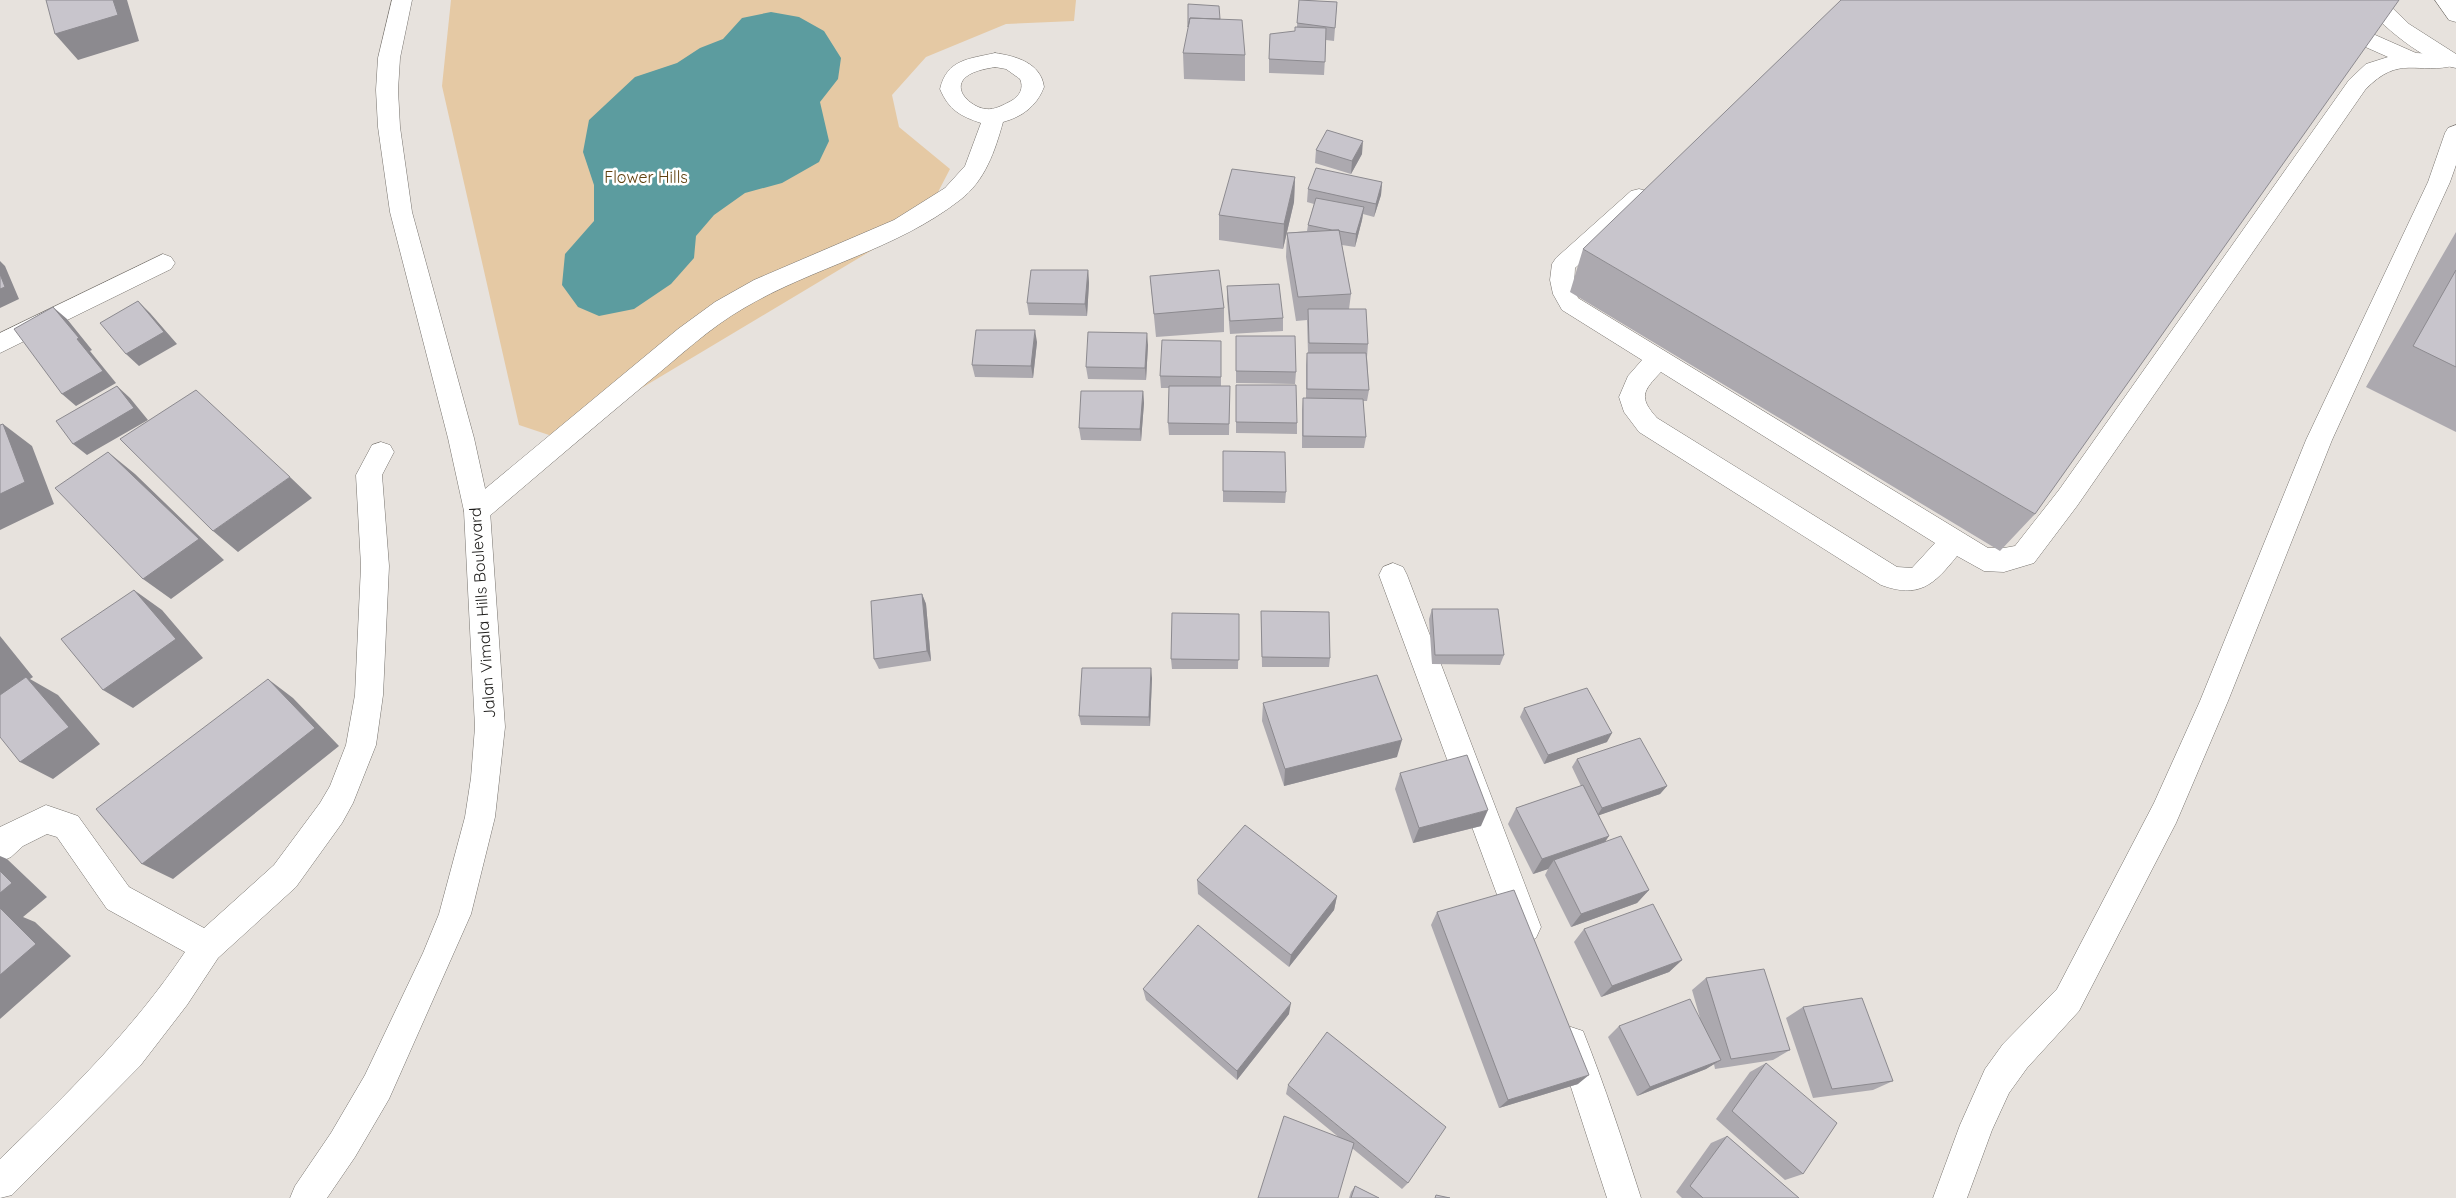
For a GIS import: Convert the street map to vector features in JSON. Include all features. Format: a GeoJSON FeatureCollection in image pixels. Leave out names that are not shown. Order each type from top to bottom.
{"type":"FeatureCollection","features":[{"type":"Feature","properties":{"kind":"street","name":"Jalan Vimala Hills Boulevard"},"geometry":{"type":"LineString","coordinates":[[307,1198],[343,1145],[377,1087],[455,914],[480,817],[490,727],[477,511],[459,429],[401,212],[394,169],[387,90],[389,58],[402,0]]}},
{"type":"Feature","properties":{"kind":"street"},"geometry":{"type":"LineString","coordinates":[[2278,0],[2416,60],[2454,67]]}},
{"type":"Feature","properties":{"kind":"street"},"geometry":{"type":"LineString","coordinates":[[2372,0],[2402,29],[2454,67]]}},
{"type":"Feature","properties":{"kind":"street"},"geometry":{"type":"LineString","coordinates":[[2445,0],[2456,15]]}},
{"type":"Feature","properties":{"kind":"street"},"geometry":{"type":"LineString","coordinates":[[1656,182],[1564,264],[1561,284],[1563,293],[1570,304],[1953,541],[1984,559],[2004,560],[2024,555],[2074,490],[2356,85],[2378,68],[2416,60]]}},
{"type":"Feature","properties":{"kind":"street"},"geometry":{"type":"LineString","coordinates":[[477,511],[692,332],[734,301],[901,226],[929,211],[954,193],[970,177],[980,162],[994,115]]}},
{"type":"Feature","properties":{"kind":"street"},"geometry":{"type":"LineString","coordinates":[[1950,1198],[1977,1125],[1997,1081],[2015,1056],[2068,1000],[2165,813],[2214,702],[2319,440],[2439,182],[2456,133]]}},
{"type":"Feature","properties":{"kind":"street"},"geometry":{"type":"LineString","coordinates":[[0,344],[162,263]]}},
{"type":"Feature","properties":{"kind":"street"},"geometry":{"type":"LineString","coordinates":[[1660,358],[1632,387],[1630,403],[1648,425],[1891,576],[1905,581],[1920,578],[1953,541]]}},
{"type":"Feature","properties":{"kind":"street"},"geometry":{"type":"LineString","coordinates":[[0,1183],[128,1054],[176,994],[207,947],[270,892],[299,859],[331,813],[354,766],[361,745],[369,695],[373,648],[375,540],[369,475],[381,452]]}},
{"type":"Feature","properties":{"kind":"street"},"geometry":{"type":"LineString","coordinates":[[1394,575],[1536,956]]}},
{"type":"Feature","properties":{"kind":"street"},"geometry":{"type":"LineString","coordinates":[[0,847],[12,836],[46,819],[67,826],[118,898],[207,947]]}},
{"type":"Feature","properties":{"kind":"street"},"geometry":{"type":"LineString","coordinates":[[1561,1018],[1586,1081],[1624,1198]]}},
{"type":"Feature","properties":{"kind":"green space","name":"Flower Hills"},"geometry":{"type":"Polygon","coordinates":[[[451,0],[1076,0],[1074,21],[1006,24],[926,57],[892,95],[899,127],[950,169],[924,219],[558,438],[519,425],[442,86],[451,0]]]}},
{"type":"Feature","properties":{"kind":"water"},"geometry":{"type":"Polygon","coordinates":[[[771,12],[799,17],[824,31],[841,58],[838,79],[820,102],[829,141],[819,162],[782,183],[745,193],[714,215],[696,236],[694,258],[671,284],[634,309],[599,316],[578,307],[562,285],[565,254],[594,221],[594,185],[583,152],[589,120],[635,77],[677,63],[700,48],[723,39],[742,18],[771,12]]]}},
{"type":"Feature","properties":{"kind":"building"},"geometry":{"type":"Polygon","coordinates":[[[46,0],[113,0],[118,15],[55,34],[46,0]]]}},
{"type":"Feature","properties":{"kind":"building"},"geometry":{"type":"Polygon","coordinates":[[[1299,0],[1337,2],[1335,28],[1297,23],[1299,0]]]}},
{"type":"Feature","properties":{"kind":"building"},"geometry":{"type":"Polygon","coordinates":[[[1841,0],[2399,0],[2035,514],[1583,249],[1841,0]]]}},
{"type":"Feature","properties":{"kind":"building"},"geometry":{"type":"Polygon","coordinates":[[[1188,4],[1219,6],[1220,19],[1190,18],[1188,27],[1188,4]]]}},
{"type":"Feature","properties":{"kind":"building"},"geometry":{"type":"Polygon","coordinates":[[[1190,18],[1242,20],[1245,55],[1183,53],[1190,18]]]}},
{"type":"Feature","properties":{"kind":"building"},"geometry":{"type":"Polygon","coordinates":[[[1295,27],[1326,28],[1325,62],[1269,59],[1270,34],[1295,31],[1295,27]]]}},
{"type":"Feature","properties":{"kind":"building"},"geometry":{"type":"Polygon","coordinates":[[[1327,130],[1363,141],[1352,161],[1316,150],[1327,130]]]}},
{"type":"Feature","properties":{"kind":"building"},"geometry":{"type":"Polygon","coordinates":[[[1316,168],[1382,182],[1376,204],[1308,189],[1316,168]]]}},
{"type":"Feature","properties":{"kind":"building"},"geometry":{"type":"Polygon","coordinates":[[[1232,169],[1295,177],[1284,224],[1219,215],[1232,169]]]}},
{"type":"Feature","properties":{"kind":"building"},"geometry":{"type":"Polygon","coordinates":[[[1316,198],[1364,207],[1356,234],[1308,225],[1316,198]]]}},
{"type":"Feature","properties":{"kind":"building"},"geometry":{"type":"Polygon","coordinates":[[[1339,230],[1351,294],[1298,297],[1287,233],[1339,230]]]}},
{"type":"Feature","properties":{"kind":"building"},"geometry":{"type":"Polygon","coordinates":[[[1031,270],[1088,270],[1085,304],[1027,303],[1031,270]]]}},
{"type":"Feature","properties":{"kind":"building"},"geometry":{"type":"Polygon","coordinates":[[[1219,270],[1224,308],[1154,314],[1150,276],[1219,270]]]}},
{"type":"Feature","properties":{"kind":"building"},"geometry":{"type":"Polygon","coordinates":[[[2456,270],[2456,367],[2413,346],[2456,270]]]}},
{"type":"Feature","properties":{"kind":"building"},"geometry":{"type":"Polygon","coordinates":[[[0,274],[5,287],[0,289],[0,274]]]}},
{"type":"Feature","properties":{"kind":"building"},"geometry":{"type":"Polygon","coordinates":[[[1279,284],[1283,318],[1230,321],[1227,286],[1279,284]]]}},
{"type":"Feature","properties":{"kind":"building"},"geometry":{"type":"Polygon","coordinates":[[[138,301],[164,332],[126,354],[100,323],[138,301]]]}},
{"type":"Feature","properties":{"kind":"building"},"geometry":{"type":"Polygon","coordinates":[[[53,307],[103,371],[62,394],[14,329],[53,307]]]}},
{"type":"Feature","properties":{"kind":"building"},"geometry":{"type":"Polygon","coordinates":[[[1308,309],[1366,309],[1368,344],[1309,343],[1308,309]]]}},
{"type":"Feature","properties":{"kind":"building"},"geometry":{"type":"Polygon","coordinates":[[[976,330],[1035,330],[1031,366],[972,365],[976,330]]]}},
{"type":"Feature","properties":{"kind":"building"},"geometry":{"type":"Polygon","coordinates":[[[1088,332],[1147,333],[1145,368],[1086,367],[1088,332]]]}},
{"type":"Feature","properties":{"kind":"building"},"geometry":{"type":"Polygon","coordinates":[[[1236,336],[1295,336],[1296,372],[1236,371],[1236,336]]]}},
{"type":"Feature","properties":{"kind":"building"},"geometry":{"type":"Polygon","coordinates":[[[1162,340],[1221,341],[1221,377],[1160,376],[1162,340]]]}},
{"type":"Feature","properties":{"kind":"building"},"geometry":{"type":"Polygon","coordinates":[[[1307,353],[1366,353],[1369,390],[1307,389],[1307,353]]]}},
{"type":"Feature","properties":{"kind":"building"},"geometry":{"type":"Polygon","coordinates":[[[1236,385],[1296,385],[1297,423],[1236,422],[1236,385]]]}},
{"type":"Feature","properties":{"kind":"building"},"geometry":{"type":"Polygon","coordinates":[[[117,386],[134,408],[73,444],[56,421],[117,386]]]}},
{"type":"Feature","properties":{"kind":"building"},"geometry":{"type":"Polygon","coordinates":[[[1169,386],[1230,386],[1229,424],[1168,423],[1169,386]]]}},
{"type":"Feature","properties":{"kind":"building"},"geometry":{"type":"Polygon","coordinates":[[[196,390],[290,477],[213,531],[120,439],[196,390]]]}},
{"type":"Feature","properties":{"kind":"building"},"geometry":{"type":"Polygon","coordinates":[[[1081,391],[1143,391],[1140,429],[1079,428],[1081,391]]]}},
{"type":"Feature","properties":{"kind":"building"},"geometry":{"type":"Polygon","coordinates":[[[1303,398],[1363,399],[1366,437],[1303,436],[1303,398]]]}},
{"type":"Feature","properties":{"kind":"building"},"geometry":{"type":"Polygon","coordinates":[[[3,424],[25,482],[0,494],[0,425],[3,424]]]}},
{"type":"Feature","properties":{"kind":"building"},"geometry":{"type":"Polygon","coordinates":[[[1223,451],[1285,452],[1286,492],[1223,491],[1223,451]]]}},
{"type":"Feature","properties":{"kind":"building"},"geometry":{"type":"Polygon","coordinates":[[[108,452],[199,539],[143,579],[55,488],[108,452]]]}},
{"type":"Feature","properties":{"kind":"building"},"geometry":{"type":"Polygon","coordinates":[[[134,590],[176,639],[103,690],[61,639],[134,590]]]}},
{"type":"Feature","properties":{"kind":"building"},"geometry":{"type":"Polygon","coordinates":[[[922,594],[927,651],[874,659],[871,601],[922,594]]]}},
{"type":"Feature","properties":{"kind":"building"},"geometry":{"type":"Polygon","coordinates":[[[1432,609],[1498,609],[1504,655],[1435,655],[1432,609]]]}},
{"type":"Feature","properties":{"kind":"building"},"geometry":{"type":"Polygon","coordinates":[[[1261,611],[1329,612],[1330,658],[1262,657],[1261,611]]]}},
{"type":"Feature","properties":{"kind":"building"},"geometry":{"type":"Polygon","coordinates":[[[1172,613],[1239,614],[1239,660],[1171,659],[1172,613]]]}},
{"type":"Feature","properties":{"kind":"building"},"geometry":{"type":"Polygon","coordinates":[[[1082,668],[1151,668],[1149,717],[1079,716],[1082,668]]]}},
{"type":"Feature","properties":{"kind":"building"},"geometry":{"type":"Polygon","coordinates":[[[1377,675],[1402,740],[1285,769],[1263,703],[1377,675]]]}},
{"type":"Feature","properties":{"kind":"building"},"geometry":{"type":"Polygon","coordinates":[[[26,677],[69,727],[20,762],[0,737],[0,695],[26,677]]]}},
{"type":"Feature","properties":{"kind":"building"},"geometry":{"type":"Polygon","coordinates":[[[268,679],[315,728],[142,864],[96,809],[268,679]]]}},
{"type":"Feature","properties":{"kind":"building"},"geometry":{"type":"Polygon","coordinates":[[[1587,688],[1612,733],[1548,755],[1524,708],[1587,688]]]}},
{"type":"Feature","properties":{"kind":"building"},"geometry":{"type":"Polygon","coordinates":[[[1640,738],[1667,786],[1602,808],[1577,759],[1640,738]]]}},
{"type":"Feature","properties":{"kind":"building"},"geometry":{"type":"Polygon","coordinates":[[[1467,755],[1488,810],[1419,828],[1400,773],[1467,755]]]}},
{"type":"Feature","properties":{"kind":"building"},"geometry":{"type":"Polygon","coordinates":[[[1583,785],[1609,836],[1542,859],[1516,808],[1583,785]]]}},
{"type":"Feature","properties":{"kind":"building"},"geometry":{"type":"Polygon","coordinates":[[[1245,825],[1337,896],[1291,955],[1197,880],[1245,825]]]}},
{"type":"Feature","properties":{"kind":"building"},"geometry":{"type":"Polygon","coordinates":[[[1621,836],[1649,890],[1581,914],[1554,860],[1621,836]]]}},
{"type":"Feature","properties":{"kind":"building"},"geometry":{"type":"Polygon","coordinates":[[[0,871],[12,883],[0,893],[0,871]]]}},
{"type":"Feature","properties":{"kind":"building"},"geometry":{"type":"Polygon","coordinates":[[[1514,890],[1589,1075],[1508,1100],[1437,912],[1514,890]]]}},
{"type":"Feature","properties":{"kind":"building"},"geometry":{"type":"Polygon","coordinates":[[[1653,904],[1682,960],[1612,986],[1584,929],[1653,904]]]}},
{"type":"Feature","properties":{"kind":"building"},"geometry":{"type":"Polygon","coordinates":[[[0,908],[36,944],[0,975],[0,908]]]}},
{"type":"Feature","properties":{"kind":"building"},"geometry":{"type":"Polygon","coordinates":[[[1198,925],[1291,1003],[1237,1071],[1143,989],[1198,925]]]}},
{"type":"Feature","properties":{"kind":"building"},"geometry":{"type":"Polygon","coordinates":[[[1764,969],[1790,1050],[1731,1059],[1706,978],[1764,969]]]}},
{"type":"Feature","properties":{"kind":"building"},"geometry":{"type":"Polygon","coordinates":[[[1862,998],[1893,1081],[1832,1089],[1803,1007],[1862,998]]]}},
{"type":"Feature","properties":{"kind":"building"},"geometry":{"type":"Polygon","coordinates":[[[1690,999],[1721,1060],[1650,1087],[1619,1026],[1690,999]]]}},
{"type":"Feature","properties":{"kind":"building"},"geometry":{"type":"Polygon","coordinates":[[[1327,1032],[1446,1127],[1408,1183],[1288,1085],[1327,1032]]]}},
{"type":"Feature","properties":{"kind":"building"},"geometry":{"type":"Polygon","coordinates":[[[1766,1063],[1837,1123],[1803,1174],[1732,1111],[1766,1063]]]}},
{"type":"Feature","properties":{"kind":"building"},"geometry":{"type":"Polygon","coordinates":[[[1284,1116],[1354,1143],[1338,1198],[1258,1198],[1284,1116]]]}},
{"type":"Feature","properties":{"kind":"building"},"geometry":{"type":"Polygon","coordinates":[[[1727,1136],[1799,1198],[1703,1198],[1690,1186],[1727,1136]]]}},
{"type":"Feature","properties":{"kind":"building"},"geometry":{"type":"Polygon","coordinates":[[[1355,1186],[1379,1198],[1351,1198],[1355,1186]]]}},
{"type":"Feature","properties":{"kind":"building"},"geometry":{"type":"Polygon","coordinates":[[[1436,1195],[1450,1198],[1435,1198],[1436,1195]]]}}]}
